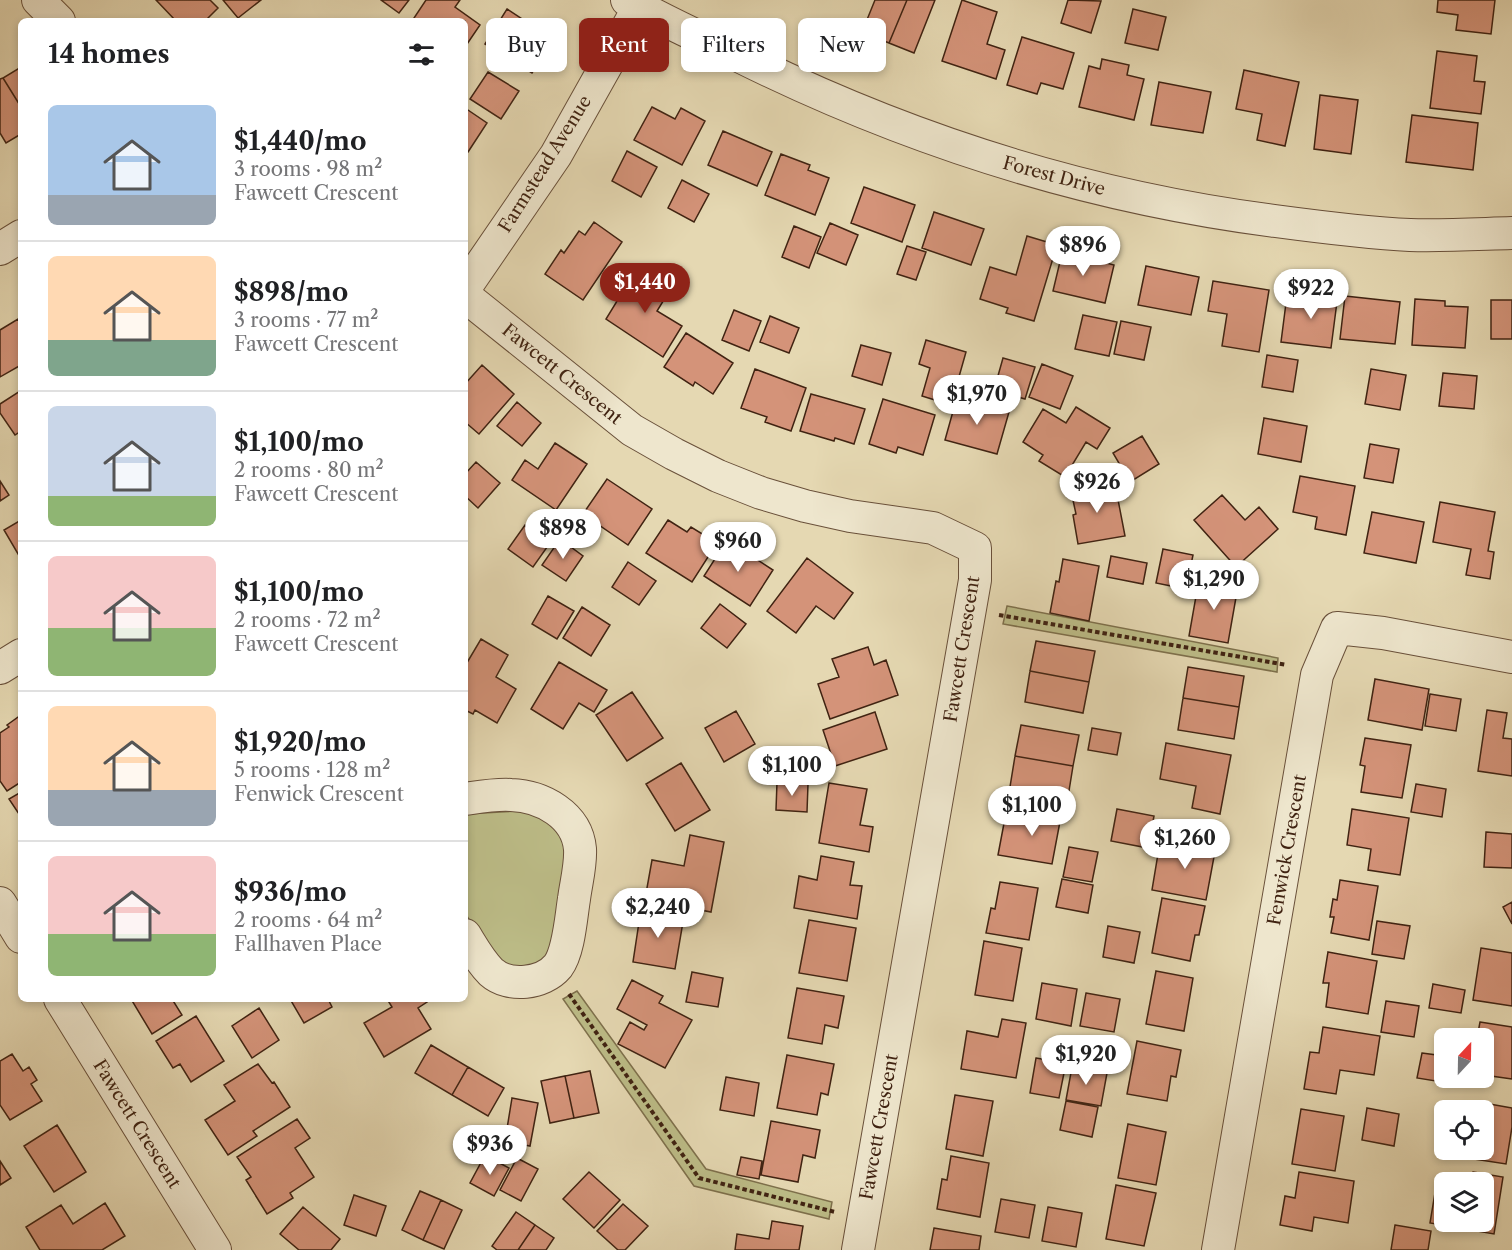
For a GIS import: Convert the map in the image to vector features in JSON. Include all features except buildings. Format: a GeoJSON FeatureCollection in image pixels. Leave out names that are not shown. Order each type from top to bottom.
{"type":"FeatureCollection","features":[{"type":"Feature","properties":{"kind":"street"},"geometry":{"type":"LineString","coordinates":[[38,0],[56,18]]}},
{"type":"Feature","properties":{"kind":"street","name":"Forest Drive"},"geometry":{"type":"LineString","coordinates":[[633,4],[799,86],[868,115],[938,141],[1082,185],[1239,217],[1324,228],[1409,235],[1512,234]]}},
{"type":"Feature","properties":{"kind":"street","name":"Farmstead Avenue"},"geometry":{"type":"LineString","coordinates":[[468,284],[556,155],[633,4]]}},
{"type":"Feature","properties":{"kind":"street"},"geometry":{"type":"LineString","coordinates":[[0,249],[18,238]]}},
{"type":"Feature","properties":{"kind":"street","name":"Fawcett Crescent"},"geometry":{"type":"LineString","coordinates":[[468,298],[632,430],[683,459],[761,493],[850,516],[933,528],[975,548],[975,580],[858,1250]]}},
{"type":"Feature","properties":{"kind":"street","name":"Fenwick Crescent"},"geometry":{"type":"LineString","coordinates":[[1218,1250],[1317,675],[1337,628],[1383,633],[1512,657]]}},
{"type":"Feature","properties":{"kind":"street"},"geometry":{"type":"LineString","coordinates":[[0,668],[18,657]]}},
{"type":"Feature","properties":{"kind":"street"},"geometry":{"type":"LineString","coordinates":[[468,799],[511,795],[536,799],[552,806],[566,817],[576,831],[580,850],[566,946],[558,965],[545,977],[530,982],[506,980],[494,974],[480,960],[468,939]]}},
{"type":"Feature","properties":{"kind":"street"},"geometry":{"type":"LineString","coordinates":[[0,903],[18,931]]}},
{"type":"Feature","properties":{"kind":"street","name":"Fawcett Crescent"},"geometry":{"type":"LineString","coordinates":[[62,1002],[215,1250]]}},
{"type":"Feature","properties":{"kind":"path"},"geometry":{"type":"LineString","coordinates":[[999,615],[1287,665]]}},
{"type":"Feature","properties":{"kind":"path"},"geometry":{"type":"LineString","coordinates":[[567,991],[699,1178],[836,1213]]}},
{"type":"Feature","properties":{"kind":"green space"},"geometry":{"type":"Polygon","coordinates":[[[1007,606],[1278,658],[1277,672],[1003,624],[1007,606]]]}},
{"type":"Feature","properties":{"kind":"green space"},"geometry":{"type":"Polygon","coordinates":[[[535,810],[559,823],[567,850],[552,943],[541,963],[528,968],[506,965],[495,958],[468,918],[468,814],[535,810]]]}},
{"type":"Feature","properties":{"kind":"green space"},"geometry":{"type":"Polygon","coordinates":[[[577,991],[706,1169],[832,1202],[829,1219],[694,1186],[563,999],[577,991]]]}}]}
